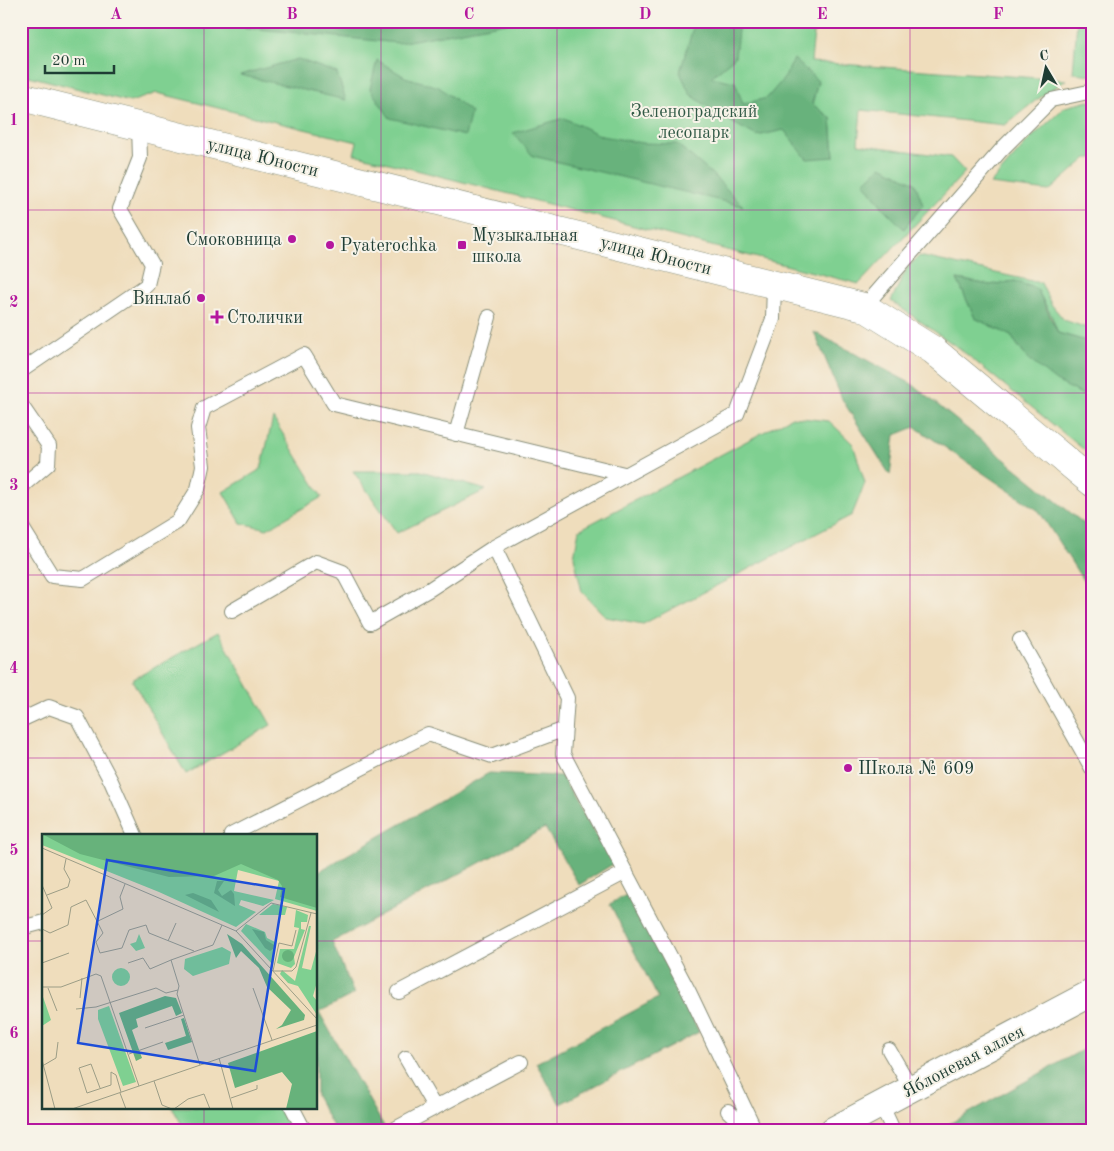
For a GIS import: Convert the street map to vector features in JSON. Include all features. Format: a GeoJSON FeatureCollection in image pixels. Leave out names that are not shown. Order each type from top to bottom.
{"type":"FeatureCollection","features":[{"type":"Feature","properties":{"kind":"street","name":"улица Юности"},"geometry":{"type":"LineString","coordinates":[[21,97],[864,307],[933,350],[1093,483]]}},
{"type":"Feature","properties":{"kind":"street","name":"Яблоневая аллея"},"geometry":{"type":"LineString","coordinates":[[833,1130],[1093,992]]}},
{"type":"Feature","properties":{"kind":"lane"},"geometry":{"type":"LineString","coordinates":[[864,307],[1002,149],[1051,100],[1093,91]]}},
{"type":"Feature","properties":{"kind":"lane"},"geometry":{"type":"LineString","coordinates":[[21,371],[147,285],[152,264],[120,210],[140,158],[139,126]]}},
{"type":"Feature","properties":{"kind":"lane"},"geometry":{"type":"LineString","coordinates":[[232,611],[316,562],[344,572],[370,623],[430,590],[494,546],[737,414],[773,319],[774,284]]}},
{"type":"Feature","properties":{"kind":"lane"},"geometry":{"type":"LineString","coordinates":[[456,434],[488,316]]}},
{"type":"Feature","properties":{"kind":"lane"},"geometry":{"type":"LineString","coordinates":[[21,526],[52,576],[83,579],[178,521],[198,489],[203,466],[198,428],[204,408],[304,355],[334,404],[624,474]]}},
{"type":"Feature","properties":{"kind":"lane"},"geometry":{"type":"LineString","coordinates":[[21,405],[49,446],[48,464],[21,487]]}},
{"type":"Feature","properties":{"kind":"lane"},"geometry":{"type":"LineString","coordinates":[[494,546],[567,698],[563,754],[689,992],[755,1130]]}},
{"type":"Feature","properties":{"kind":"lane"},"geometry":{"type":"LineString","coordinates":[[1020,640],[1093,770]]}},
{"type":"Feature","properties":{"kind":"lane"},"geometry":{"type":"LineString","coordinates":[[21,720],[49,707],[77,717],[111,781],[135,834]]}},
{"type":"Feature","properties":{"kind":"lane"},"geometry":{"type":"LineString","coordinates":[[233,834],[428,734],[492,756],[565,729]]}},
{"type":"Feature","properties":{"kind":"lane"},"geometry":{"type":"LineString","coordinates":[[399,992],[626,872]]}},
{"type":"Feature","properties":{"kind":"lane"},"geometry":{"type":"LineString","coordinates":[[21,928],[42,923]]}},
{"type":"Feature","properties":{"kind":"lane"},"geometry":{"type":"LineString","coordinates":[[889,1050],[911,1088]]}},
{"type":"Feature","properties":{"kind":"lane"},"geometry":{"type":"LineString","coordinates":[[406,1058],[435,1108]]}},
{"type":"Feature","properties":{"kind":"lane"},"geometry":{"type":"LineString","coordinates":[[393,1130],[521,1062]]}},
{"type":"Feature","properties":{"kind":"lane"},"geometry":{"type":"LineString","coordinates":[[881,1104],[893,1130]]}},
{"type":"Feature","properties":{"kind":"lane"},"geometry":{"type":"LineString","coordinates":[[293,1108],[304,1130]]}},
{"type":"Feature","properties":{"kind":"lane"},"geometry":{"type":"LineString","coordinates":[[728,1112],[748,1130]]}},
{"type":"Feature","properties":{"kind":"green space","name":"Зеленоградский лесопарк"},"geometry":{"type":"Polygon","coordinates":[[[21,21],[815,21],[811,62],[1066,80],[1035,101],[1005,125],[861,110],[858,144],[951,157],[965,172],[859,284],[354,154],[357,142],[157,93],[130,102],[21,74],[21,21]],[[818,81],[793,141],[834,157],[831,118],[812,105],[818,81]]]}},
{"type":"Feature","properties":{"kind":"green space"},"geometry":{"type":"Polygon","coordinates":[[[178,21],[516,21],[398,43],[178,21]]]}},
{"type":"Feature","properties":{"kind":"green space"},"geometry":{"type":"Polygon","coordinates":[[[695,21],[739,21],[735,57],[711,77],[735,82],[743,104],[767,98],[785,77],[794,59],[818,81],[812,104],[831,118],[834,157],[807,159],[784,130],[757,136],[722,117],[690,94],[680,72],[695,21]]]}},
{"type":"Feature","properties":{"kind":"green space"},"geometry":{"type":"Polygon","coordinates":[[[1077,21],[1093,21],[1093,75],[1073,73],[1077,21]]]}},
{"type":"Feature","properties":{"kind":"green space"},"geometry":{"type":"Polygon","coordinates":[[[298,59],[337,73],[346,100],[240,75],[298,59]]]}},
{"type":"Feature","properties":{"kind":"green space"},"geometry":{"type":"Polygon","coordinates":[[[377,60],[405,77],[439,87],[471,112],[465,136],[390,118],[370,89],[377,60]]]}},
{"type":"Feature","properties":{"kind":"green space"},"geometry":{"type":"Polygon","coordinates":[[[1088,101],[1093,102],[1093,158],[1087,158],[1049,191],[990,184],[1031,138],[1065,107],[1088,101]]]}},
{"type":"Feature","properties":{"kind":"green space"},"geometry":{"type":"Polygon","coordinates":[[[564,118],[602,136],[642,143],[677,144],[712,174],[743,206],[533,156],[513,133],[564,118]]]}},
{"type":"Feature","properties":{"kind":"green space"},"geometry":{"type":"Polygon","coordinates":[[[881,166],[915,183],[923,205],[904,229],[884,209],[864,182],[881,166]]]}},
{"type":"Feature","properties":{"kind":"green space"},"geometry":{"type":"Polygon","coordinates":[[[919,256],[1041,283],[1051,304],[1064,320],[1093,330],[1093,343],[1058,333],[1037,289],[1015,281],[990,285],[957,279],[975,318],[1011,336],[1027,358],[1090,399],[1093,397],[1093,457],[960,349],[891,301],[907,268],[919,256]]]}},
{"type":"Feature","properties":{"kind":"green space"},"geometry":{"type":"Polygon","coordinates":[[[957,279],[990,285],[1015,281],[1037,289],[1058,333],[1093,343],[1093,397],[1091,399],[1056,381],[1027,358],[1011,336],[975,318],[957,279]]]}},
{"type":"Feature","properties":{"kind":"green space"},"geometry":{"type":"Polygon","coordinates":[[[814,332],[912,384],[1093,531],[1093,596],[1039,511],[915,427],[895,435],[890,475],[843,401],[814,332]]]}},
{"type":"Feature","properties":{"kind":"green space"},"geometry":{"type":"Polygon","coordinates":[[[792,417],[829,421],[853,444],[865,483],[852,515],[643,624],[606,617],[582,592],[574,557],[579,530],[792,417]]]}},
{"type":"Feature","properties":{"kind":"green space"},"geometry":{"type":"Polygon","coordinates":[[[273,418],[322,497],[267,529],[241,523],[223,492],[261,469],[273,418]]]}},
{"type":"Feature","properties":{"kind":"green space"},"geometry":{"type":"Polygon","coordinates":[[[353,471],[421,471],[486,490],[397,533],[353,471]]]}},
{"type":"Feature","properties":{"kind":"green space"},"geometry":{"type":"Polygon","coordinates":[[[218,632],[271,725],[186,774],[132,680],[218,632]]]}},
{"type":"Feature","properties":{"kind":"green space"},"geometry":{"type":"Polygon","coordinates":[[[489,773],[561,776],[613,864],[579,885],[545,828],[332,942],[354,994],[319,1012],[386,1130],[335,1130],[318,1100],[318,872],[489,773]]]}},
{"type":"Feature","properties":{"kind":"green space"},"geometry":{"type":"Polygon","coordinates":[[[630,893],[699,1032],[560,1104],[536,1063],[658,998],[610,904],[630,893]]]}},
{"type":"Feature","properties":{"kind":"green space"},"geometry":{"type":"Polygon","coordinates":[[[1093,1044],[1093,1130],[940,1129],[1093,1044]]]}},
{"type":"Feature","properties":{"kind":"green space"},"geometry":{"type":"Polygon","coordinates":[[[173,1108],[284,1108],[295,1130],[185,1130],[173,1108]]]}},
{"type":"Feature","properties":{"kind":"place","name":"Смоковница"},"geometry":{"type":"Point","coordinates":[292,239]}},
{"type":"Feature","properties":{"kind":"place","name":"Pyaterochka"},"geometry":{"type":"Point","coordinates":[330,245]}},
{"type":"Feature","properties":{"kind":"place","name":"Музыкальная школа"},"geometry":{"type":"Point","coordinates":[462,245]}},
{"type":"Feature","properties":{"kind":"place","name":"Винлаб"},"geometry":{"type":"Point","coordinates":[201,298]}},
{"type":"Feature","properties":{"kind":"place","name":"Столички"},"geometry":{"type":"Point","coordinates":[217,317]}},
{"type":"Feature","properties":{"kind":"place","name":"Школа № 609"},"geometry":{"type":"Point","coordinates":[848,768]}}]}
